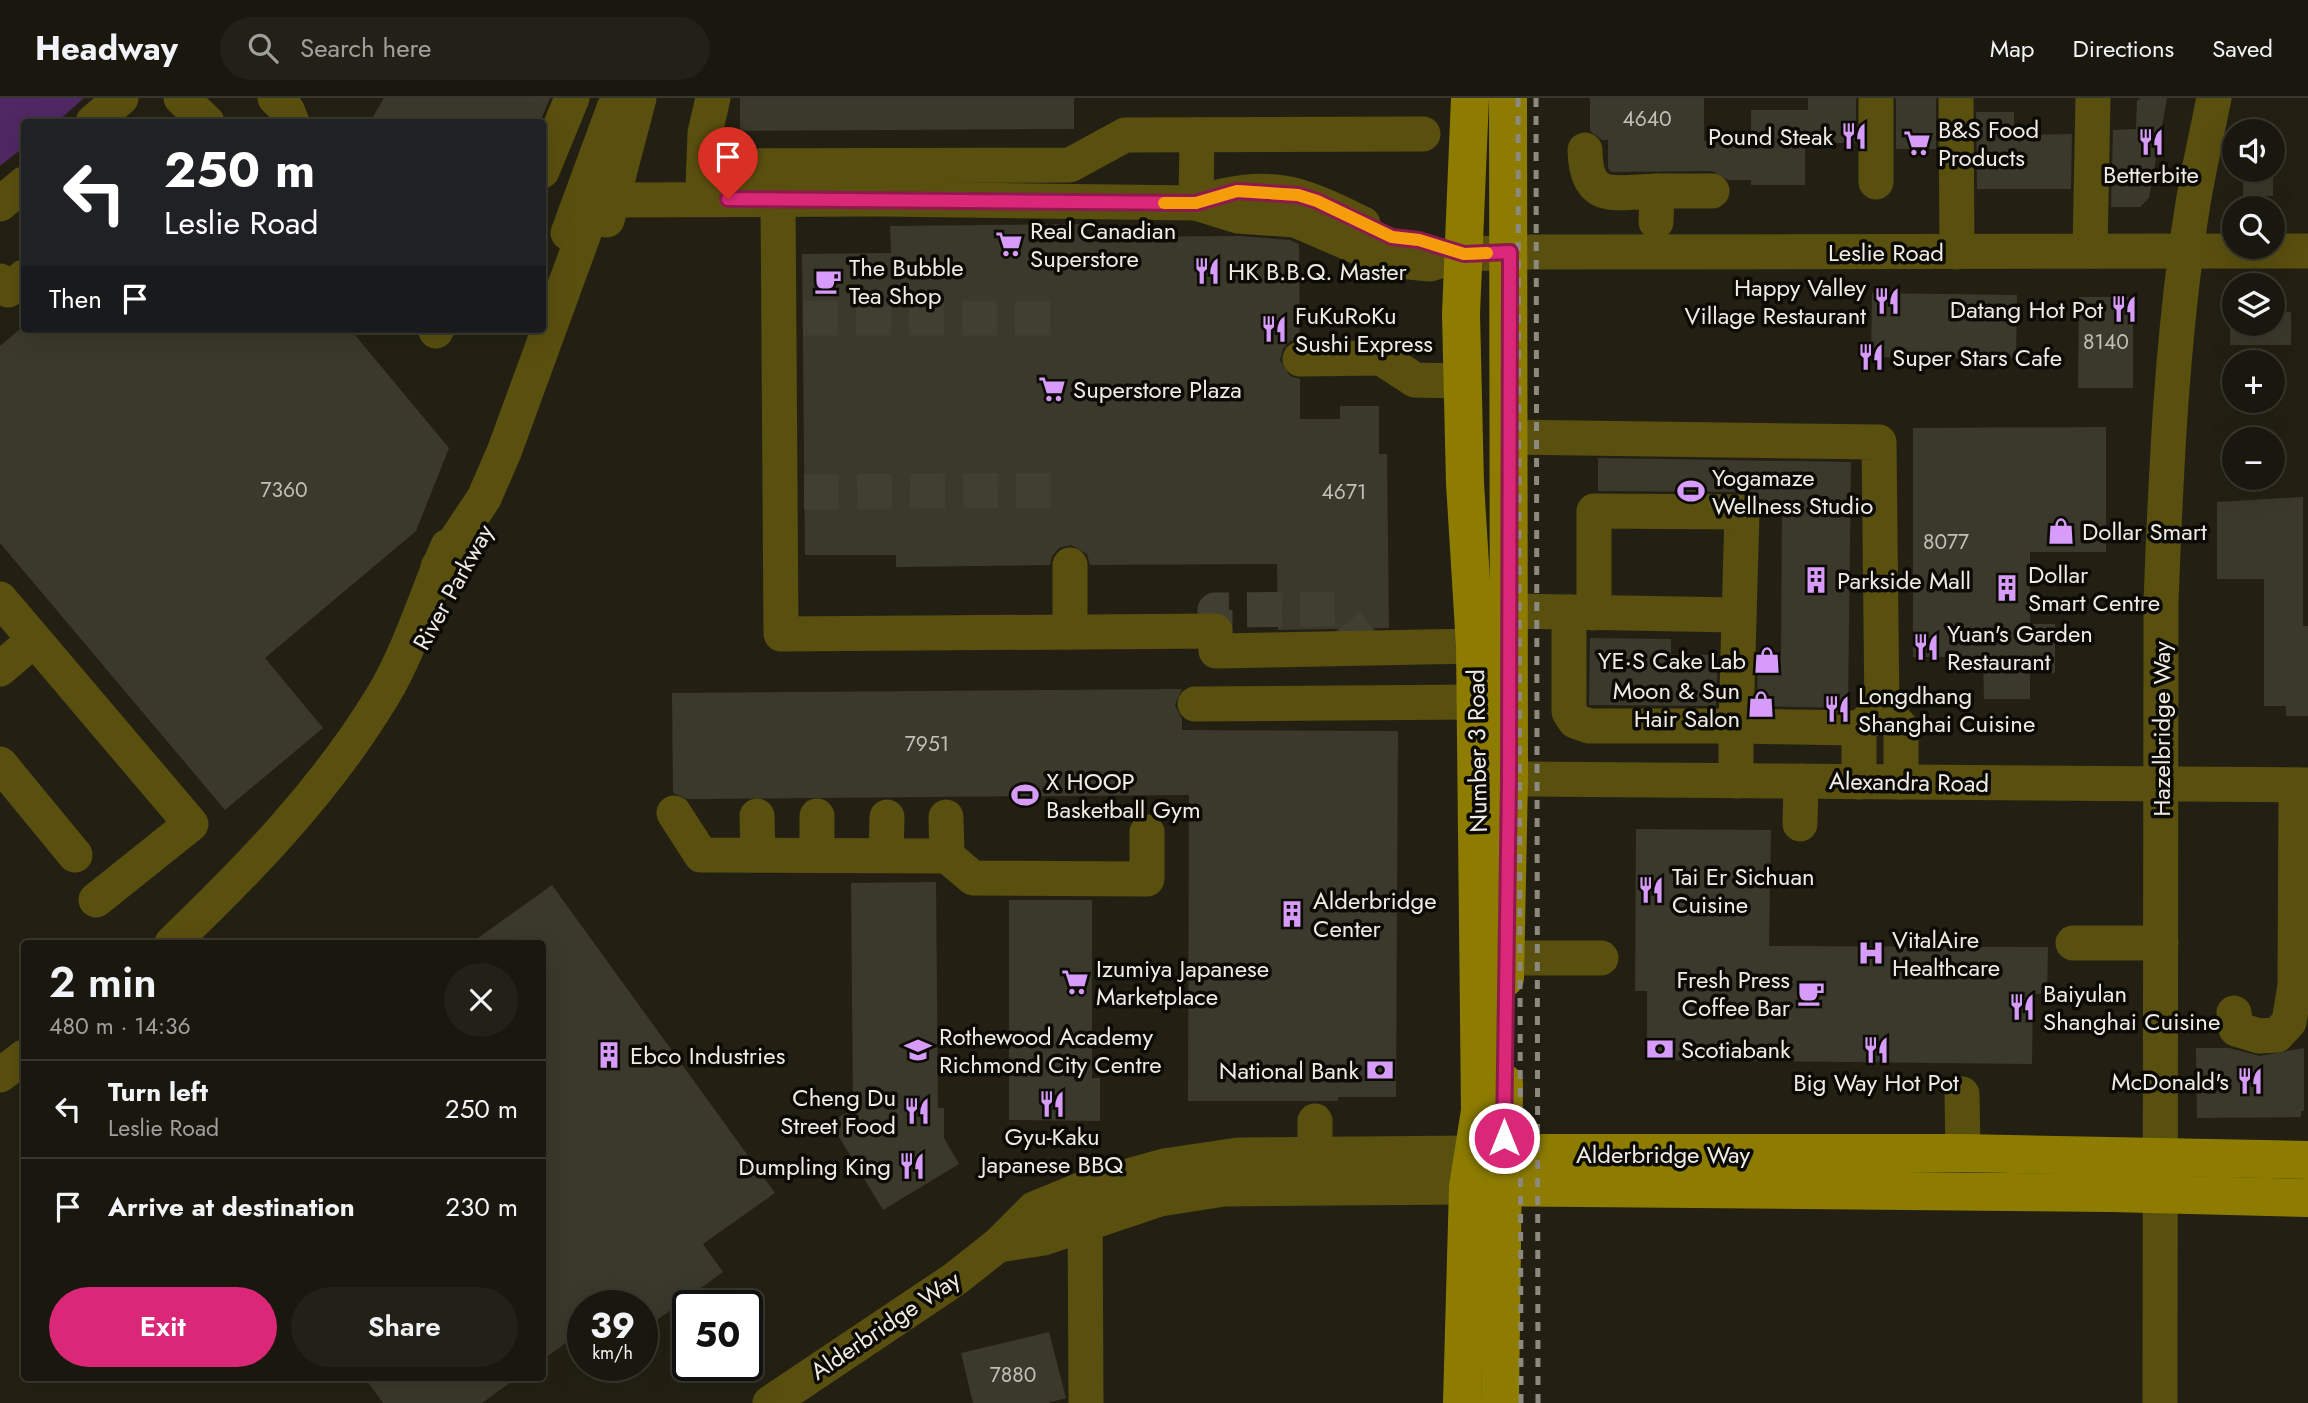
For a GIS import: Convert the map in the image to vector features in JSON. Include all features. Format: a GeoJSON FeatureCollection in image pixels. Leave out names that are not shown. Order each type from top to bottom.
{"type":"FeatureCollection","features":[{"type":"Feature","properties":{"kind":"main road","name":"Number 3 Road"},"geometry":{"type":"LineString","coordinates":[[1470,98],[1462,381],[1475,646],[1480,1111],[1500,1403]]}},
{"type":"Feature","properties":{"kind":"main road","name":"Number 3 Road"},"geometry":{"type":"LineString","coordinates":[[1462,1403],[1505,958],[1510,611],[1508,98]]}},
{"type":"Feature","properties":{"kind":"main road","name":"Alderbridge Way"},"geometry":{"type":"LineString","coordinates":[[1486,1170],[1963,1153],[2308,1160]]}},
{"type":"Feature","properties":{"kind":"main road","name":"Alderbridge Way"},"geometry":{"type":"LineString","coordinates":[[1486,1170],[2161,1196],[2308,1198]]}},
{"type":"Feature","properties":{"kind":"street"},"geometry":{"type":"LineString","coordinates":[[96,119],[121,98]]}},
{"type":"Feature","properties":{"kind":"street"},"geometry":{"type":"LineString","coordinates":[[181,98],[204,119]]}},
{"type":"Feature","properties":{"kind":"street"},"geometry":{"type":"LineString","coordinates":[[275,98],[287,110],[291,119]]}},
{"type":"Feature","properties":{"kind":"street"},"geometry":{"type":"LineString","coordinates":[[546,161],[572,98]]}},
{"type":"Feature","properties":{"kind":"street"},"geometry":{"type":"LineString","coordinates":[[546,292],[617,98]]}},
{"type":"Feature","properties":{"kind":"street","name":"River Parkway"},"geometry":{"type":"LineString","coordinates":[[383,695],[398,683],[436,625],[522,458],[542,410],[613,200],[624,147],[639,98]]}},
{"type":"Feature","properties":{"kind":"street"},"geometry":{"type":"LineString","coordinates":[[713,98],[705,133],[704,182],[1070,165],[1125,135],[1423,134]]}},
{"type":"Feature","properties":{"kind":"street"},"geometry":{"type":"LineString","coordinates":[[1876,98],[1876,183]]}},
{"type":"Feature","properties":{"kind":"street"},"geometry":{"type":"LineString","coordinates":[[2090,251],[2093,98]]}},
{"type":"Feature","properties":{"kind":"street","name":"Hazelbridge Way"},"geometry":{"type":"LineString","coordinates":[[2160,1403],[2161,602],[2165,500],[2187,250],[2214,98]]}},
{"type":"Feature","properties":{"kind":"street"},"geometry":{"type":"LineString","coordinates":[[1956,99],[1957,252]]}},
{"type":"Feature","properties":{"kind":"street"},"geometry":{"type":"LineString","coordinates":[[1196,203],[1197,135]]}},
{"type":"Feature","properties":{"kind":"street"},"geometry":{"type":"LineString","coordinates":[[1585,150],[1586,172],[1591,184],[1606,192],[1656,207],[1712,191]]}},
{"type":"Feature","properties":{"kind":"street","name":"Leslie Road"},"geometry":{"type":"LineString","coordinates":[[613,200],[704,182],[778,199],[1067,213],[1196,203],[1238,216],[1295,220],[1388,260],[1430,264],[1464,254],[1510,252],[2308,251]]}},
{"type":"Feature","properties":{"kind":"street"},"geometry":{"type":"LineString","coordinates":[[0,204],[21,186]]}},
{"type":"Feature","properties":{"kind":"street"},"geometry":{"type":"LineString","coordinates":[[778,199],[791,318],[792,492],[781,634],[1215,631],[1216,651],[1475,646]]}},
{"type":"Feature","properties":{"kind":"street"},"geometry":{"type":"LineString","coordinates":[[438,567],[484,498],[505,452],[590,217],[598,208],[613,200]]}},
{"type":"Feature","properties":{"kind":"street"},"geometry":{"type":"LineString","coordinates":[[0,281],[8,290],[21,279]]}},
{"type":"Feature","properties":{"kind":"street","name":"River Parkway"},"geometry":{"type":"LineString","coordinates":[[383,695],[490,449],[532,333]]}},
{"type":"Feature","properties":{"kind":"street"},"geometry":{"type":"LineString","coordinates":[[1300,359],[1381,358],[1415,380],[1462,381]]}},
{"type":"Feature","properties":{"kind":"street"},"geometry":{"type":"LineString","coordinates":[[1510,437],[1879,442],[1871,721],[1859,782]]}},
{"type":"Feature","properties":{"kind":"street"},"geometry":{"type":"LineString","coordinates":[[1736,780],[1736,726],[1738,615],[1742,512],[1594,510],[1569,712],[1575,721],[1588,726],[1736,726],[1871,721],[1891,716],[1901,728],[1901,782]]}},
{"type":"Feature","properties":{"kind":"street"},"geometry":{"type":"LineString","coordinates":[[1070,565],[1070,632]]}},
{"type":"Feature","properties":{"kind":"street"},"geometry":{"type":"LineString","coordinates":[[0,599],[191,824],[96,900]]}},
{"type":"Feature","properties":{"kind":"street"},"geometry":{"type":"LineString","coordinates":[[1510,611],[1738,615]]}},
{"type":"Feature","properties":{"kind":"street"},"geometry":{"type":"LineString","coordinates":[[0,669],[34,640]]}},
{"type":"Feature","properties":{"kind":"street"},"geometry":{"type":"LineString","coordinates":[[175,940],[290,825],[344,755],[383,695]]}},
{"type":"Feature","properties":{"kind":"street"},"geometry":{"type":"LineString","coordinates":[[1195,704],[1476,702]]}},
{"type":"Feature","properties":{"kind":"street"},"geometry":{"type":"LineString","coordinates":[[0,764],[75,855]]}},
{"type":"Feature","properties":{"kind":"street","name":"Alexandra Road"},"geometry":{"type":"LineString","coordinates":[[1509,779],[2302,785]]}},
{"type":"Feature","properties":{"kind":"street"},"geometry":{"type":"LineString","coordinates":[[1800,824],[1801,781]]}},
{"type":"Feature","properties":{"kind":"street"},"geometry":{"type":"LineString","coordinates":[[2234,1013],[2236,1029],[2259,1036],[2277,1035],[2289,1022],[2295,986],[2302,785]]}},
{"type":"Feature","properties":{"kind":"street"},"geometry":{"type":"LineString","coordinates":[[674,813],[701,855],[947,856],[973,878],[1147,879],[1147,832]]}},
{"type":"Feature","properties":{"kind":"street"},"geometry":{"type":"LineString","coordinates":[[757,816],[758,855]]}},
{"type":"Feature","properties":{"kind":"street"},"geometry":{"type":"LineString","coordinates":[[817,816],[817,855]]}},
{"type":"Feature","properties":{"kind":"street"},"geometry":{"type":"LineString","coordinates":[[886,855],[887,817]]}},
{"type":"Feature","properties":{"kind":"street"},"geometry":{"type":"LineString","coordinates":[[946,817],[947,856]]}},
{"type":"Feature","properties":{"kind":"street"},"geometry":{"type":"LineString","coordinates":[[2073,943],[2161,943]]}},
{"type":"Feature","properties":{"kind":"street"},"geometry":{"type":"LineString","coordinates":[[1505,958],[1601,958]]}},
{"type":"Feature","properties":{"kind":"street"},"geometry":{"type":"LineString","coordinates":[[0,1075],[21,1059]]}},
{"type":"Feature","properties":{"kind":"street"},"geometry":{"type":"LineString","coordinates":[[1962,1094],[1963,1153]]}},
{"type":"Feature","properties":{"kind":"street","name":"Alderbridge Way"},"geometry":{"type":"LineString","coordinates":[[1085,1205],[1164,1166],[1238,1155],[1315,1137],[1486,1170]]}},
{"type":"Feature","properties":{"kind":"street","name":"Alderbridge Way"},"geometry":{"type":"LineString","coordinates":[[770,1403],[956,1279],[998,1245],[1034,1209],[1160,1199],[1224,1189],[1486,1170]]}},
{"type":"Feature","properties":{"kind":"street"},"geometry":{"type":"LineString","coordinates":[[1085,1205],[1086,1403]]}},
{"type":"Feature","properties":{"kind":"shaded area"},"geometry":{"type":"Polygon","coordinates":[[[0,98],[84,98],[60,119],[21,119],[21,149],[0,166],[0,98]]]}},
{"type":"Feature","properties":{"kind":"building"},"geometry":{"type":"Polygon","coordinates":[[[384,98],[550,98],[541,119],[372,119],[384,98]]]}},
{"type":"Feature","properties":{"kind":"building"},"geometry":{"type":"Polygon","coordinates":[[[740,98],[1074,98],[1074,129],[740,131],[740,98]]]}},
{"type":"Feature","properties":{"kind":"building"},"geometry":{"type":"Polygon","coordinates":[[[1590,98],[1704,98],[1704,141],[1751,141],[1751,110],[1808,110],[1808,98],[1856,98],[1856,143],[1805,143],[1805,185],[1751,185],[1751,180],[1728,180],[1712,171],[1611,172],[1608,168],[1608,140],[1602,140],[1590,131],[1590,98]]]}},
{"type":"Feature","properties":{"kind":"building"},"geometry":{"type":"Polygon","coordinates":[[[1896,98],[1936,98],[1936,149],[1896,149],[1896,98]]]}},
{"type":"Feature","properties":{"kind":"building"},"geometry":{"type":"Polygon","coordinates":[[[2141,98],[2167,98],[2149,198],[2140,207],[2111,207],[2113,130],[2136,129],[2137,101],[2141,98]]]}},
{"type":"Feature","properties":{"kind":"building"},"geometry":{"type":"Polygon","coordinates":[[[1976,112],[2014,112],[2014,135],[2072,134],[2071,189],[1977,189],[1976,112]]]}},
{"type":"Feature","properties":{"kind":"building"},"geometry":{"type":"Polygon","coordinates":[[[2243,182],[2273,182],[2273,196],[2243,196],[2243,182]]]}},
{"type":"Feature","properties":{"kind":"building","name":"Superstore Plaza"},"geometry":{"type":"Polygon","coordinates":[[[1082,224],[1082,237],[1239,236],[1290,240],[1299,244],[1300,339],[1290,341],[1283,349],[1280,360],[1290,376],[1300,379],[1300,419],[1340,419],[1340,406],[1379,406],[1379,454],[1387,454],[1389,628],[1278,630],[1277,564],[1090,565],[1087,554],[1071,545],[1059,548],[1052,556],[1050,565],[896,567],[896,555],[805,555],[802,254],[891,253],[890,226],[1082,224]]]}},
{"type":"Feature","properties":{"kind":"building"},"geometry":{"type":"Polygon","coordinates":[[[1872,293],[2017,295],[2016,358],[1871,357],[1872,293]]]}},
{"type":"Feature","properties":{"kind":"building"},"geometry":{"type":"Polygon","coordinates":[[[2079,297],[2133,297],[2133,388],[2078,388],[2079,297]]]}},
{"type":"Feature","properties":{"kind":"building"},"geometry":{"type":"Polygon","coordinates":[[[2285,312],[2291,312],[2291,345],[2230,345],[2230,336],[2285,336],[2285,312]]]}},
{"type":"Feature","properties":{"kind":"building"},"geometry":{"type":"Polygon","coordinates":[[[20,329],[21,333],[353,333],[449,448],[416,531],[265,658],[323,728],[225,810],[0,543],[0,346],[20,329]]]}},
{"type":"Feature","properties":{"kind":"building"},"geometry":{"type":"Polygon","coordinates":[[[2106,427],[2106,552],[2030,552],[2030,624],[2055,624],[2055,673],[2030,673],[2030,699],[1984,699],[1983,657],[1913,657],[1913,428],[2106,427]]]}},
{"type":"Feature","properties":{"kind":"building","name":"Parkside Mall"},"geometry":{"type":"Polygon","coordinates":[[[1598,458],[1851,462],[1848,708],[1757,706],[1758,655],[1781,655],[1782,505],[1760,505],[1753,495],[1742,492],[1598,491],[1598,458]]]}},
{"type":"Feature","properties":{"kind":"building"},"geometry":{"type":"Polygon","coordinates":[[[2303,497],[2303,626],[2308,626],[2308,716],[2286,716],[2286,706],[2264,706],[2264,579],[2217,579],[2217,502],[2303,497]]]}},
{"type":"Feature","properties":{"kind":"building"},"geometry":{"type":"Polygon","coordinates":[[[1590,638],[1671,639],[1671,654],[1718,655],[1716,706],[1589,705],[1590,638]]]}},
{"type":"Feature","properties":{"kind":"building"},"geometry":{"type":"Polygon","coordinates":[[[1182,689],[1175,705],[1182,719],[1182,730],[1398,731],[1396,1097],[1338,1097],[1338,1101],[1188,1101],[1189,795],[687,799],[673,793],[672,693],[1182,689]]]}},
{"type":"Feature","properties":{"kind":"building"},"geometry":{"type":"Polygon","coordinates":[[[1636,829],[1771,830],[1769,946],[2048,947],[2047,994],[2033,994],[2032,1064],[1647,1060],[1647,991],[1635,991],[1636,829]]]}},
{"type":"Feature","properties":{"kind":"building"},"geometry":{"type":"Polygon","coordinates":[[[936,882],[938,1108],[944,1108],[944,1138],[959,1164],[883,1210],[830,1122],[853,1109],[851,883],[936,882]]]}},
{"type":"Feature","properties":{"kind":"building","name":"Ebco Industries"},"geometry":{"type":"Polygon","coordinates":[[[552,885],[775,1193],[703,1244],[723,1272],[698,1290],[672,1290],[672,1309],[658,1319],[658,1290],[567,1290],[567,1342],[546,1357],[546,940],[475,940],[552,885]]]}},
{"type":"Feature","properties":{"kind":"building"},"geometry":{"type":"Polygon","coordinates":[[[1009,900],[1092,900],[1092,1078],[1100,1078],[1100,1121],[1009,1120],[1009,900]]]}},
{"type":"Feature","properties":{"kind":"building","name":"McDonald's"},"geometry":{"type":"Polygon","coordinates":[[[2196,1048],[2229,1048],[2260,1056],[2304,1048],[2304,1111],[2301,1111],[2301,1117],[2197,1118],[2196,1048]]]}},
{"type":"Feature","properties":{"kind":"building"},"geometry":{"type":"Polygon","coordinates":[[[1049,1332],[1066,1398],[1048,1403],[973,1403],[961,1353],[1049,1332]]]}},
{"type":"Feature","properties":{"kind":"building"},"geometry":{"type":"Polygon","coordinates":[[[367,1381],[512,1381],[482,1403],[383,1403],[367,1381]]]}},
{"type":"Feature","properties":{"kind":"tunnel"},"geometry":{"type":"LineString","coordinates":[[803,318],[1068,318]]}},
{"type":"Feature","properties":{"kind":"tunnel"},"geometry":{"type":"LineString","coordinates":[[804,492],[1069,490]]}},
{"type":"Feature","properties":{"kind":"tunnel"},"geometry":{"type":"LineString","coordinates":[[1215,631],[1215,610],[1335,609],[1368,650]]}},
{"type":"Feature","properties":{"kind":"railway"},"geometry":{"type":"LineString","coordinates":[[1518,98],[1521,1403]]}},
{"type":"Feature","properties":{"kind":"railway"},"geometry":{"type":"LineString","coordinates":[[1536,98],[1538,1403]]}},
{"type":"Feature","properties":{"kind":"slow traffic"},"geometry":{"type":"LineString","coordinates":[[1164,203],[1196,203],[1237,191],[1298,195],[1317,201],[1392,237],[1419,240],[1464,254],[1487,253]]}},
{"type":"Feature","properties":{"kind":"place","name":"Pound Steak"},"geometry":{"type":"Point","coordinates":[1854,136]}},
{"type":"Feature","properties":{"kind":"place","name":"Betterbite"},"geometry":{"type":"Point","coordinates":[2151,142]}},
{"type":"Feature","properties":{"kind":"place","name":"B&S Food Products"},"geometry":{"type":"Point","coordinates":[1917,143]}},
{"type":"Feature","properties":{"kind":"place","name":"Real Canadian Superstore"},"geometry":{"type":"Point","coordinates":[1009,244]}},
{"type":"Feature","properties":{"kind":"place","name":"HK B.B.Q. Master"},"geometry":{"type":"Point","coordinates":[1207,271]}},
{"type":"Feature","properties":{"kind":"place","name":"The Bubble Tea Shop"},"geometry":{"type":"Point","coordinates":[828,281]}},
{"type":"Feature","properties":{"kind":"place","name":"Happy Valley Village Restaurant"},"geometry":{"type":"Point","coordinates":[1887,301]}},
{"type":"Feature","properties":{"kind":"place","name":"Datang Hot Pot"},"geometry":{"type":"Point","coordinates":[2124,309]}},
{"type":"Feature","properties":{"kind":"place","name":"FuKuRoKu Sushi Express"},"geometry":{"type":"Point","coordinates":[1274,329]}},
{"type":"Feature","properties":{"kind":"place","name":"Super Stars Cafe"},"geometry":{"type":"Point","coordinates":[1871,357]}},
{"type":"Feature","properties":{"kind":"place","name":"Superstore Plaza"},"geometry":{"type":"Point","coordinates":[1052,389]}},
{"type":"Feature","properties":{"kind":"place","name":"Yogamaze Wellness Studio"},"geometry":{"type":"Point","coordinates":[1691,491]}},
{"type":"Feature","properties":{"kind":"place","name":"Dollar Smart"},"geometry":{"type":"Point","coordinates":[2061,531]}},
{"type":"Feature","properties":{"kind":"place","name":"Parkside Mall"},"geometry":{"type":"Point","coordinates":[1816,580]}},
{"type":"Feature","properties":{"kind":"place","name":"Dollar Smart Centre"},"geometry":{"type":"Point","coordinates":[2007,588]}},
{"type":"Feature","properties":{"kind":"place","name":"Yuan's Garden Restaurant"},"geometry":{"type":"Point","coordinates":[1926,647]}},
{"type":"Feature","properties":{"kind":"place","name":"YE·S Cake Lab"},"geometry":{"type":"Point","coordinates":[1767,660]}},
{"type":"Feature","properties":{"kind":"place","name":"Moon & Sun Hair Salon"},"geometry":{"type":"Point","coordinates":[1761,704]}},
{"type":"Feature","properties":{"kind":"place","name":"Longdhang Shanghai Cuisine"},"geometry":{"type":"Point","coordinates":[1837,709]}},
{"type":"Feature","properties":{"kind":"place","name":"X HOOP Basketball Gym"},"geometry":{"type":"Point","coordinates":[1025,795]}},
{"type":"Feature","properties":{"kind":"place","name":"Tai Er Sichuan Cuisine"},"geometry":{"type":"Point","coordinates":[1651,890]}},
{"type":"Feature","properties":{"kind":"place","name":"Alderbridge Center"},"geometry":{"type":"Point","coordinates":[1292,914]}},
{"type":"Feature","properties":{"kind":"place","name":"VitalAire Healthcare"},"geometry":{"type":"Point","coordinates":[1871,953]}},
{"type":"Feature","properties":{"kind":"place","name":"Izumiya Japanese Marketplace"},"geometry":{"type":"Point","coordinates":[1075,982]}},
{"type":"Feature","properties":{"kind":"place","name":"Fresh Press Coffee Bar"},"geometry":{"type":"Point","coordinates":[1811,993]}},
{"type":"Feature","properties":{"kind":"place","name":"Baiyulan Shanghai Cuisine"},"geometry":{"type":"Point","coordinates":[2022,1007]}},
{"type":"Feature","properties":{"kind":"place","name":"Scotiabank"},"geometry":{"type":"Point","coordinates":[1660,1049]}},
{"type":"Feature","properties":{"kind":"place","name":"Rothewood Academy Richmond City Centre"},"geometry":{"type":"Point","coordinates":[918,1050]}},
{"type":"Feature","properties":{"kind":"place","name":"Big Way Hot Pot"},"geometry":{"type":"Point","coordinates":[1876,1050]}},
{"type":"Feature","properties":{"kind":"place","name":"Ebco Industries"},"geometry":{"type":"Point","coordinates":[609,1055]}},
{"type":"Feature","properties":{"kind":"place","name":"National Bank"},"geometry":{"type":"Point","coordinates":[1380,1070]}},
{"type":"Feature","properties":{"kind":"place","name":"McDonald's"},"geometry":{"type":"Point","coordinates":[2250,1081]}},
{"type":"Feature","properties":{"kind":"place","name":"Gyu-Kaku Japanese BBQ"},"geometry":{"type":"Point","coordinates":[1052,1104]}},
{"type":"Feature","properties":{"kind":"place","name":"Cheng Du Street Food"},"geometry":{"type":"Point","coordinates":[917,1111]}},
{"type":"Feature","properties":{"kind":"place","name":"Dumpling King"},"geometry":{"type":"Point","coordinates":[912,1166]}},
{"type":"Feature","properties":{"kind":"route"},"geometry":{"type":"LineString","coordinates":[[728,199],[1196,203],[1237,191],[1276,192],[1317,201],[1392,237],[1419,240],[1464,254],[1510,252],[1509,779],[1504,1138]]}}]}
